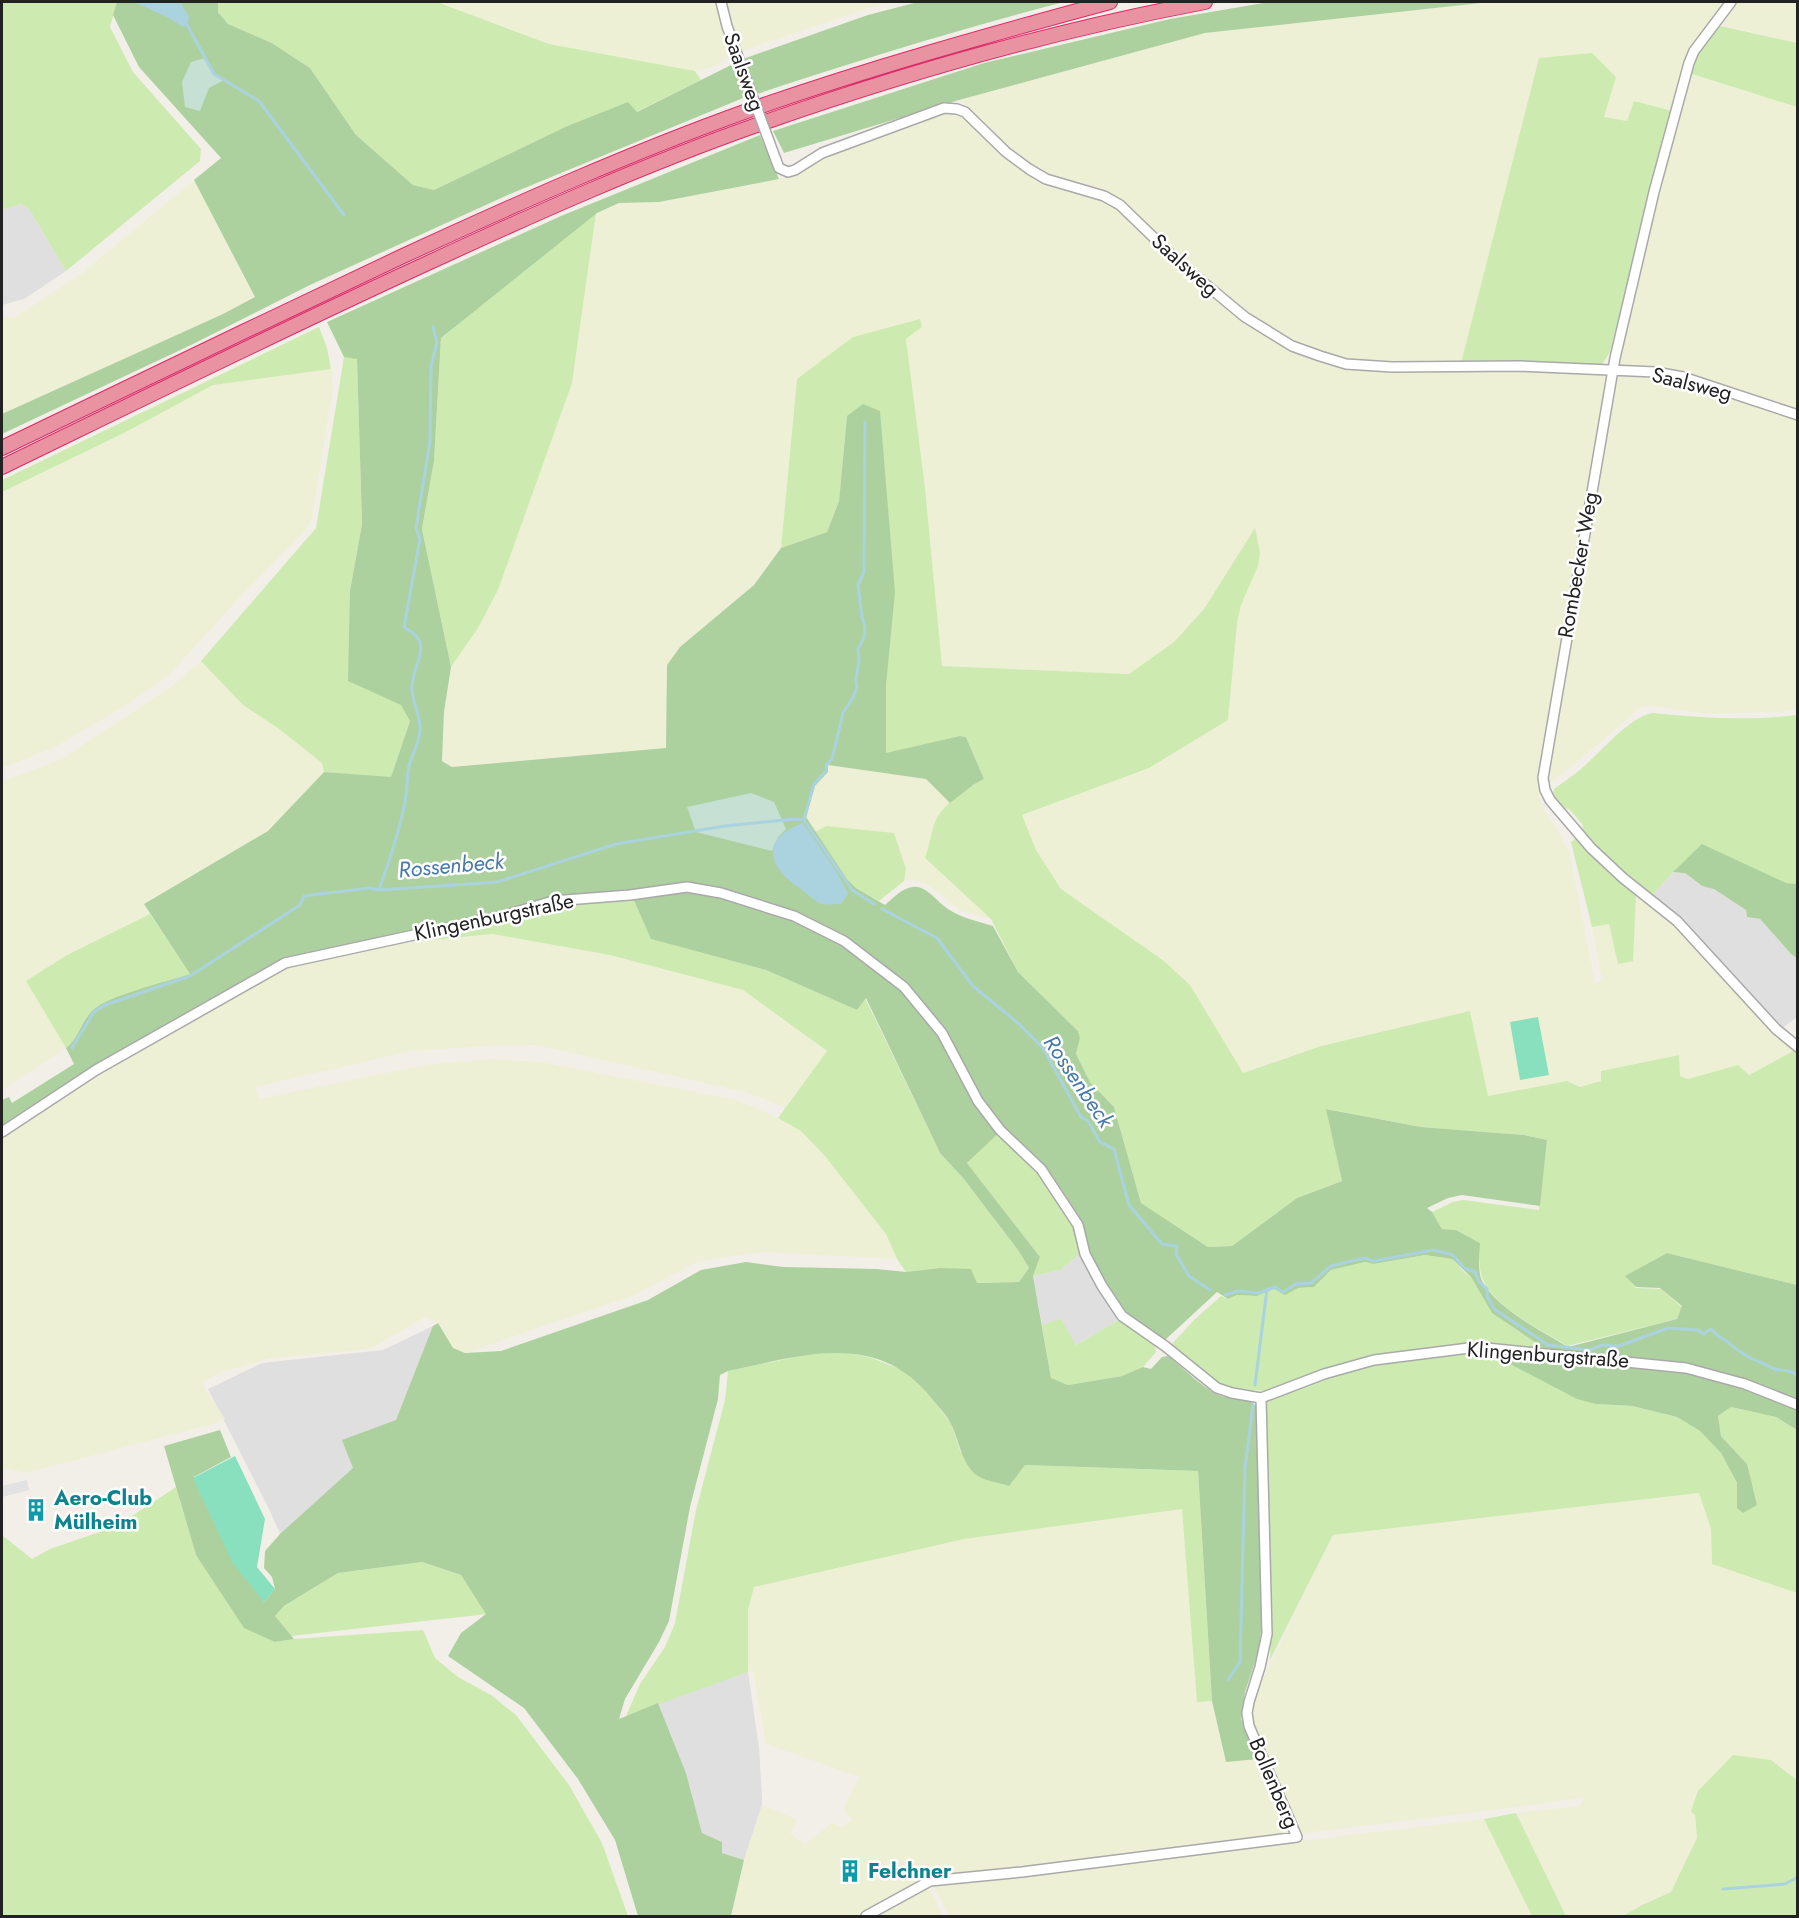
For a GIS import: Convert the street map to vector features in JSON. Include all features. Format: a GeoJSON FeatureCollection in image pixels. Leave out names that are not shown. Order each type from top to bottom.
{"type":"FeatureCollection","features":[{"type":"Feature","properties":{"kind":"highway"},"geometry":{"type":"LineString","coordinates":[[2,448],[466,227],[652,147],[747,111],[911,57],[1110,2]]}},
{"type":"Feature","properties":{"kind":"highway"},"geometry":{"type":"LineString","coordinates":[[2,467],[320,313],[471,243],[658,163],[753,126],[1043,36],[1205,2]]}},
{"type":"Feature","properties":{"kind":"street","name":"Saalsweg"},"geometry":{"type":"LineString","coordinates":[[721,2],[727,26],[779,168],[788,172],[822,153],[944,108],[957,109],[965,112],[1006,152],[1029,169],[1046,179],[1104,196],[1120,205],[1212,291],[1272,335],[1310,353],[1346,364],[1392,367],[1520,366],[1655,372],[1683,377],[1797,415]]}},
{"type":"Feature","properties":{"kind":"street","name":"Rombecker Weg"},"geometry":{"type":"LineString","coordinates":[[1731,2],[1694,51],[1689,63],[1624,315],[1543,777],[1545,790],[1550,800],[1591,848],[1623,878],[1677,921],[1776,1029],[1797,1047]]}},
{"type":"Feature","properties":{"kind":"street","name":"Klingenburgstraße"},"geometry":{"type":"LineString","coordinates":[[2,1132],[96,1070],[285,963],[506,915],[553,901],[630,895],[687,887],[721,893],[794,916],[844,941],[904,987],[942,1033],[978,1101],[1000,1130],[1041,1169],[1078,1225],[1085,1254],[1102,1286],[1122,1316],[1165,1346],[1217,1388],[1261,1398],[1324,1374],[1374,1360],[1477,1347],[1686,1368],[1745,1384],[1797,1405]]}},
{"type":"Feature","properties":{"kind":"street","name":"Bollenberg"},"geometry":{"type":"LineString","coordinates":[[866,1917],[930,1881],[1022,1872],[1297,1837],[1249,1726],[1247,1713],[1260,1668],[1266,1634],[1261,1398]]}},
{"type":"Feature","properties":{"kind":"shaded area"},"geometry":{"type":"Polygon","coordinates":[[[21,204],[29,209],[66,271],[24,299],[2,305],[2,210],[21,204]]]}},
{"type":"Feature","properties":{"kind":"shaded area"},"geometry":{"type":"Polygon","coordinates":[[[1673,872],[1685,873],[1701,886],[1714,888],[1746,910],[1747,917],[1760,919],[1797,958],[1797,1017],[1780,1030],[1707,951],[1688,925],[1652,896],[1673,872]]]}},
{"type":"Feature","properties":{"kind":"shaded area"},"geometry":{"type":"Polygon","coordinates":[[[1081,1253],[1120,1319],[1076,1345],[1061,1320],[1042,1325],[1033,1276],[1060,1270],[1081,1253]]]}},
{"type":"Feature","properties":{"kind":"shaded area"},"geometry":{"type":"Polygon","coordinates":[[[433,1326],[460,1388],[286,1547],[208,1389],[262,1363],[383,1350],[433,1326]]]}},
{"type":"Feature","properties":{"kind":"shaded area","name":"Aero-Club Mülheim"},"geometry":{"type":"Polygon","coordinates":[[[27,1480],[29,1490],[2,1497],[2,1486],[27,1480]]]}},
{"type":"Feature","properties":{"kind":"shaded area"},"geometry":{"type":"Polygon","coordinates":[[[748,1672],[759,1748],[762,1805],[744,1860],[722,1853],[722,1842],[702,1833],[686,1773],[658,1703],[748,1672]]]}},
{"type":"Feature","properties":{"kind":"green space"},"geometry":{"type":"Polygon","coordinates":[[[2,2],[117,2],[110,27],[133,72],[201,149],[200,161],[66,271],[29,209],[21,204],[2,210],[2,2]]]}},
{"type":"Feature","properties":{"kind":"green space"},"geometry":{"type":"Polygon","coordinates":[[[117,2],[218,2],[218,12],[228,24],[272,43],[310,68],[356,135],[413,185],[434,190],[565,127],[628,102],[637,112],[735,63],[748,96],[510,194],[310,285],[193,344],[2,434],[2,414],[223,314],[255,297],[194,180],[221,158],[139,67],[113,15],[117,2]]]}},
{"type":"Feature","properties":{"kind":"green space"},"geometry":{"type":"Polygon","coordinates":[[[218,2],[437,2],[549,44],[695,71],[701,80],[636,112],[565,127],[434,190],[413,185],[356,135],[310,68],[272,43],[228,24],[218,12],[218,2]]]}},
{"type":"Feature","properties":{"kind":"green space"},"geometry":{"type":"Polygon","coordinates":[[[437,2],[887,2],[732,54],[715,66],[695,71],[549,44],[437,2]]]}},
{"type":"Feature","properties":{"kind":"green space"},"geometry":{"type":"Polygon","coordinates":[[[918,2],[1064,2],[910,45],[757,94],[743,59],[868,15],[918,2]]]}},
{"type":"Feature","properties":{"kind":"green space"},"geometry":{"type":"Polygon","coordinates":[[[1269,2],[1490,2],[1205,33],[959,100],[784,153],[773,131],[984,63],[1170,19],[1269,2]]]}},
{"type":"Feature","properties":{"kind":"green space"},"geometry":{"type":"Polygon","coordinates":[[[1490,2],[1797,2],[1797,43],[1710,22],[1689,49],[1672,111],[1627,121],[1604,117],[1461,363],[1522,370],[1600,373],[1610,384],[1623,375],[1619,363],[1689,73],[1797,107],[1797,709],[1778,712],[1700,713],[1653,706],[1640,708],[1551,782],[1547,779],[1570,638],[1562,637],[1539,769],[1539,795],[1543,809],[1557,829],[1570,855],[1595,983],[1602,981],[1592,927],[1609,924],[1618,963],[1636,894],[1680,929],[1701,957],[1795,1050],[1749,1075],[1738,1065],[1688,1079],[1680,1076],[1678,1055],[1601,1071],[1601,1081],[1580,1087],[1567,1081],[1487,1096],[1471,1011],[1321,1046],[1242,1073],[1190,985],[1164,961],[1061,889],[1036,850],[1022,815],[1149,768],[1228,720],[1237,623],[1241,605],[1258,566],[1255,529],[1204,609],[1174,642],[1129,674],[942,666],[925,488],[906,339],[922,327],[797,379],[781,548],[754,585],[680,647],[667,665],[667,748],[452,767],[442,761],[444,712],[451,667],[478,628],[498,590],[572,383],[596,213],[619,203],[659,202],[793,176],[827,156],[931,117],[953,113],[963,116],[965,105],[959,100],[1205,33],[1490,2]]]}},
{"type":"Feature","properties":{"kind":"green space"},"geometry":{"type":"Polygon","coordinates":[[[1716,25],[1797,43],[1797,107],[1689,73],[1698,52],[1716,25]]]}},
{"type":"Feature","properties":{"kind":"green space"},"geometry":{"type":"Polygon","coordinates":[[[1592,53],[1616,77],[1604,117],[1627,121],[1634,101],[1672,111],[1610,352],[1601,366],[1521,361],[1461,363],[1539,58],[1592,53]]]}},
{"type":"Feature","properties":{"kind":"green space"},"geometry":{"type":"Polygon","coordinates":[[[205,58],[214,74],[224,80],[209,88],[200,111],[185,107],[182,82],[191,62],[205,58]]]}},
{"type":"Feature","properties":{"kind":"green space"},"geometry":{"type":"Polygon","coordinates":[[[760,135],[779,179],[659,202],[619,203],[597,213],[441,338],[434,461],[422,529],[451,667],[444,712],[442,761],[452,767],[666,748],[667,665],[680,647],[754,585],[781,548],[827,532],[839,501],[847,416],[863,404],[880,411],[895,592],[886,685],[886,753],[960,736],[966,737],[984,779],[950,803],[926,779],[828,765],[828,772],[815,786],[806,817],[847,879],[856,888],[885,905],[905,889],[918,887],[927,891],[953,912],[993,926],[1018,972],[1078,1031],[1080,1038],[1076,1054],[1090,1082],[1114,1107],[1141,1203],[1208,1247],[1232,1246],[1297,1198],[1342,1181],[1326,1109],[1421,1127],[1524,1135],[1547,1140],[1540,1206],[1462,1195],[1448,1198],[1427,1208],[1442,1229],[1456,1230],[1480,1243],[1480,1272],[1482,1281],[1489,1291],[1520,1318],[1568,1347],[1677,1319],[1682,1306],[1660,1288],[1636,1287],[1625,1276],[1667,1253],[1797,1285],[1797,1430],[1776,1417],[1731,1407],[1718,1416],[1721,1436],[1747,1464],[1757,1505],[1743,1513],[1737,1508],[1737,1483],[1721,1453],[1700,1431],[1677,1417],[1632,1406],[1596,1404],[1577,1399],[1487,1352],[1550,1358],[1545,1349],[1492,1313],[1471,1277],[1452,1259],[1425,1255],[1374,1264],[1365,1262],[1331,1270],[1314,1287],[1298,1288],[1285,1295],[1274,1289],[1257,1296],[1237,1295],[1228,1299],[1217,1292],[1165,1340],[1126,1313],[1104,1284],[1088,1251],[1082,1226],[1003,1129],[967,1163],[1040,1257],[1033,1276],[1051,1378],[1068,1385],[1122,1376],[1143,1367],[1151,1369],[1162,1357],[1168,1356],[1215,1393],[1248,1400],[1256,1406],[1263,1610],[1259,1650],[1245,1692],[1241,1719],[1258,1759],[1226,1762],[1212,1701],[1198,1471],[1025,1465],[1009,1486],[986,1480],[970,1469],[945,1414],[910,1377],[887,1363],[863,1355],[837,1353],[783,1359],[728,1371],[720,1375],[718,1399],[690,1507],[669,1621],[625,1699],[619,1719],[658,1703],[686,1773],[702,1833],[722,1842],[722,1853],[744,1860],[731,1916],[638,1916],[615,1840],[578,1779],[524,1708],[448,1656],[461,1633],[486,1614],[461,1575],[422,1562],[338,1573],[284,1606],[275,1616],[294,1639],[275,1642],[244,1628],[196,1555],[164,1446],[220,1430],[231,1457],[194,1477],[264,1602],[275,1589],[272,1577],[264,1568],[265,1551],[280,1534],[353,1468],[342,1440],[396,1420],[433,1326],[438,1323],[453,1348],[465,1353],[501,1351],[648,1300],[701,1270],[746,1262],[783,1267],[877,1269],[906,1272],[939,1268],[971,1269],[977,1283],[1019,1282],[1029,1268],[963,1178],[940,1153],[866,998],[857,1010],[766,970],[651,939],[630,891],[553,896],[505,911],[285,959],[96,1065],[2,1127],[2,1100],[9,1097],[12,1103],[74,1064],[66,1048],[89,1014],[101,1004],[124,994],[190,974],[144,904],[268,831],[324,772],[391,777],[410,721],[401,705],[348,681],[350,591],[362,524],[357,359],[344,357],[327,322],[561,216],[760,135]]]}},
{"type":"Feature","properties":{"kind":"green space"},"geometry":{"type":"Polygon","coordinates":[[[194,180],[255,297],[223,314],[2,414],[2,316],[14,318],[82,273],[194,180]]]}},
{"type":"Feature","properties":{"kind":"green space"},"geometry":{"type":"Polygon","coordinates":[[[596,213],[572,383],[498,590],[478,628],[451,667],[422,529],[434,461],[441,338],[596,213]]]}},
{"type":"Feature","properties":{"kind":"green space"},"geometry":{"type":"Polygon","coordinates":[[[920,319],[922,327],[906,339],[925,488],[942,666],[1129,674],[1174,642],[1204,609],[1255,528],[1260,552],[1258,566],[1241,605],[1237,623],[1228,720],[1149,768],[1022,815],[1036,850],[1061,889],[1164,961],[1190,985],[1243,1073],[1321,1046],[1470,1011],[1488,1096],[1567,1081],[1580,1087],[1601,1081],[1601,1071],[1679,1055],[1680,1076],[1688,1079],[1738,1065],[1749,1075],[1795,1050],[1798,1052],[1797,1285],[1667,1253],[1626,1276],[1636,1288],[1661,1289],[1682,1307],[1677,1319],[1567,1346],[1520,1318],[1498,1300],[1481,1276],[1480,1243],[1456,1230],[1442,1229],[1432,1212],[1463,1200],[1539,1210],[1547,1140],[1524,1135],[1421,1127],[1327,1109],[1342,1181],[1297,1198],[1232,1246],[1208,1247],[1141,1203],[1114,1107],[1090,1082],[1076,1054],[1080,1038],[1078,1031],[1018,972],[991,919],[925,858],[939,815],[956,797],[984,779],[966,737],[960,736],[886,754],[886,685],[847,416],[839,501],[827,532],[781,548],[797,379],[853,337],[920,319]]]}},
{"type":"Feature","properties":{"kind":"green space"},"geometry":{"type":"Polygon","coordinates":[[[319,327],[327,348],[331,369],[213,385],[124,433],[2,492],[2,480],[319,327]]]}},
{"type":"Feature","properties":{"kind":"green space"},"geometry":{"type":"Polygon","coordinates":[[[344,357],[357,358],[362,524],[350,591],[410,721],[391,778],[324,772],[322,763],[279,729],[243,705],[201,661],[316,528],[344,357]]]}},
{"type":"Feature","properties":{"kind":"green space"},"geometry":{"type":"Polygon","coordinates":[[[331,369],[333,388],[312,517],[306,530],[240,597],[168,676],[123,707],[55,747],[2,768],[2,492],[124,433],[213,385],[331,369]]]}},
{"type":"Feature","properties":{"kind":"green space"},"geometry":{"type":"Polygon","coordinates":[[[201,661],[243,705],[279,729],[322,763],[324,772],[268,831],[144,904],[150,914],[67,955],[27,981],[66,1048],[2,1090],[2,781],[60,760],[172,686],[201,661]]]}},
{"type":"Feature","properties":{"kind":"green space"},"geometry":{"type":"Polygon","coordinates":[[[1652,713],[1725,718],[1797,715],[1797,884],[1673,872],[1652,896],[1624,875],[1582,831],[1583,825],[1569,809],[1562,808],[1553,796],[1554,789],[1581,769],[1624,728],[1652,713]]]}},
{"type":"Feature","properties":{"kind":"green space"},"geometry":{"type":"Polygon","coordinates":[[[828,765],[926,779],[950,803],[936,820],[925,858],[991,919],[961,911],[928,885],[914,880],[904,881],[906,869],[826,826],[815,832],[806,817],[815,786],[828,772],[828,765]]]}},
{"type":"Feature","properties":{"kind":"green space"},"geometry":{"type":"Polygon","coordinates":[[[751,793],[774,802],[786,829],[778,837],[772,851],[696,832],[687,807],[751,793]]]}},
{"type":"Feature","properties":{"kind":"green space"},"geometry":{"type":"Polygon","coordinates":[[[826,826],[894,833],[906,869],[904,881],[879,901],[856,888],[847,879],[815,832],[826,826]]]}},
{"type":"Feature","properties":{"kind":"green space"},"geometry":{"type":"Polygon","coordinates":[[[1577,837],[1636,894],[1633,961],[1618,964],[1609,924],[1592,927],[1571,842],[1577,837]]]}},
{"type":"Feature","properties":{"kind":"green space"},"geometry":{"type":"Polygon","coordinates":[[[1702,844],[1786,883],[1797,884],[1797,958],[1760,919],[1747,917],[1746,910],[1714,889],[1702,886],[1685,873],[1673,872],[1702,844]]]}},
{"type":"Feature","properties":{"kind":"green space"},"geometry":{"type":"Polygon","coordinates":[[[634,898],[652,939],[766,970],[857,1010],[865,998],[940,1153],[963,1178],[1029,1268],[1019,1282],[976,1283],[939,1268],[906,1272],[897,1259],[886,1234],[825,1156],[801,1131],[778,1118],[827,1051],[743,990],[610,955],[492,934],[421,941],[422,936],[554,904],[634,898]]]}},
{"type":"Feature","properties":{"kind":"green space"},"geometry":{"type":"Polygon","coordinates":[[[150,914],[190,974],[125,994],[101,1004],[89,1014],[66,1048],[26,981],[67,955],[150,914]]]}},
{"type":"Feature","properties":{"kind":"green space"},"geometry":{"type":"Polygon","coordinates":[[[492,934],[610,955],[743,990],[827,1052],[785,1107],[745,1092],[536,1045],[411,1051],[255,1087],[259,1099],[424,1065],[489,1059],[541,1062],[737,1100],[801,1131],[825,1155],[886,1234],[897,1259],[761,1252],[699,1261],[632,1296],[465,1353],[453,1348],[438,1323],[425,1317],[370,1349],[271,1358],[221,1372],[204,1381],[204,1388],[225,1419],[213,1424],[25,1473],[2,1467],[2,1137],[101,1072],[287,966],[391,944],[492,934]]]}},
{"type":"Feature","properties":{"kind":"green space"},"geometry":{"type":"Polygon","coordinates":[[[1538,1017],[1549,1075],[1520,1080],[1510,1022],[1538,1017]]]}},
{"type":"Feature","properties":{"kind":"green space"},"geometry":{"type":"Polygon","coordinates":[[[997,1134],[1037,1171],[1075,1228],[1081,1253],[1060,1270],[1033,1276],[1040,1257],[967,1163],[997,1134]]]}},
{"type":"Feature","properties":{"kind":"green space"},"geometry":{"type":"Polygon","coordinates":[[[1425,1255],[1452,1259],[1471,1277],[1492,1313],[1545,1349],[1487,1344],[1596,1404],[1632,1406],[1677,1417],[1700,1431],[1721,1453],[1737,1483],[1737,1508],[1747,1464],[1721,1436],[1718,1416],[1731,1407],[1776,1417],[1797,1430],[1797,1593],[1712,1564],[1711,1529],[1699,1493],[1333,1535],[1270,1660],[1272,1610],[1266,1391],[1224,1388],[1170,1346],[1221,1296],[1228,1299],[1237,1295],[1257,1296],[1274,1289],[1285,1294],[1298,1288],[1314,1287],[1331,1270],[1365,1262],[1375,1264],[1425,1255]]]}},
{"type":"Feature","properties":{"kind":"green space"},"geometry":{"type":"Polygon","coordinates":[[[1061,1319],[1076,1345],[1120,1319],[1155,1343],[1156,1352],[1143,1367],[1122,1376],[1068,1385],[1051,1378],[1042,1325],[1061,1319]]]}},
{"type":"Feature","properties":{"kind":"green space"},"geometry":{"type":"Polygon","coordinates":[[[843,1352],[869,1357],[902,1370],[919,1383],[951,1423],[961,1453],[1024,1465],[1198,1471],[1212,1701],[1197,1702],[1182,1509],[964,1539],[754,1587],[748,1610],[748,1672],[626,1716],[640,1684],[665,1647],[675,1623],[696,1510],[725,1400],[728,1371],[810,1354],[843,1352]]]}},
{"type":"Feature","properties":{"kind":"green space"},"geometry":{"type":"Polygon","coordinates":[[[235,1456],[265,1519],[257,1567],[275,1589],[264,1602],[232,1562],[193,1478],[235,1456]]]}},
{"type":"Feature","properties":{"kind":"green space"},"geometry":{"type":"Polygon","coordinates":[[[176,1487],[196,1555],[275,1642],[423,1630],[435,1658],[458,1677],[491,1695],[516,1715],[569,1785],[602,1843],[628,1916],[2,1916],[2,1535],[32,1559],[50,1549],[117,1526],[176,1487]]]}},
{"type":"Feature","properties":{"kind":"green space"},"geometry":{"type":"Polygon","coordinates":[[[1699,1493],[1711,1529],[1712,1564],[1797,1593],[1797,1780],[1771,1760],[1695,1814],[1697,1838],[1671,1892],[1623,1916],[1566,1916],[1516,1813],[1579,1806],[1585,1797],[1207,1845],[1210,1852],[1484,1819],[1532,1916],[949,1916],[934,1886],[985,1880],[927,1879],[858,1916],[731,1916],[744,1860],[762,1805],[797,1819],[790,1833],[805,1844],[832,1823],[842,1827],[852,1820],[843,1808],[859,1777],[766,1744],[753,1671],[748,1672],[748,1610],[754,1587],[964,1539],[1183,1509],[1197,1702],[1212,1701],[1226,1761],[1258,1759],[1267,1758],[1251,1719],[1255,1695],[1333,1535],[1699,1493]]]}},
{"type":"Feature","properties":{"kind":"green space"},"geometry":{"type":"Polygon","coordinates":[[[422,1562],[461,1575],[487,1614],[291,1636],[275,1616],[284,1606],[338,1573],[422,1562]]]}},
{"type":"Feature","properties":{"kind":"green space"},"geometry":{"type":"Polygon","coordinates":[[[1733,1755],[1771,1760],[1797,1780],[1797,1916],[1623,1916],[1671,1892],[1697,1838],[1695,1815],[1691,1811],[1698,1791],[1733,1755]]]}},
{"type":"Feature","properties":{"kind":"green space"},"geometry":{"type":"Polygon","coordinates":[[[1516,1813],[1566,1916],[1532,1916],[1484,1819],[1516,1813]]]}},
{"type":"Feature","properties":{"kind":"green space"},"geometry":{"type":"Polygon","coordinates":[[[929,1888],[943,1916],[876,1916],[929,1888]]]}},
{"type":"Feature","properties":{"kind":"water"},"geometry":{"type":"Polygon","coordinates":[[[134,2],[180,2],[189,17],[187,25],[183,27],[134,2]]]}},
{"type":"Feature","properties":{"kind":"water"},"geometry":{"type":"Polygon","coordinates":[[[803,823],[838,874],[848,894],[841,904],[817,902],[790,881],[776,863],[773,854],[774,845],[779,837],[803,823]]]}},
{"type":"Feature","properties":{"kind":"waterway"},"geometry":{"type":"LineString","coordinates":[[187,25],[214,74],[259,101],[344,215]]}},
{"type":"Feature","properties":{"kind":"waterway"},"geometry":{"type":"LineString","coordinates":[[379,890],[400,825],[409,766],[420,735],[412,681],[421,648],[414,634],[404,627],[420,539],[416,528],[430,441],[431,367],[437,342],[433,327]]}},
{"type":"Feature","properties":{"kind":"waterway"},"geometry":{"type":"LineString","coordinates":[[804,820],[814,784],[826,771],[827,764],[832,759],[843,713],[857,687],[858,649],[864,638],[865,626],[858,585],[864,572],[865,422]]}},
{"type":"Feature","properties":{"kind":"waterway","name":"Rossenbeck"},"geometry":{"type":"LineString","coordinates":[[72,1048],[94,1012],[105,1005],[190,976],[300,905],[304,896],[370,888],[379,890],[497,882],[616,844],[725,826],[794,819],[804,820],[852,890],[874,904]]}},
{"type":"Feature","properties":{"kind":"waterway","name":"Rossenbeck"},"geometry":{"type":"LineString","coordinates":[[882,909],[937,938],[973,986],[1019,1024],[1043,1048],[1081,1117],[1088,1121],[1100,1142],[1114,1149],[1129,1205],[1162,1244],[1177,1246],[1176,1254],[1189,1276],[1210,1290]]}},
{"type":"Feature","properties":{"kind":"waterway","name":"Rossenbeck"},"geometry":{"type":"LineString","coordinates":[[1225,1295],[1238,1291],[1258,1293],[1275,1287],[1283,1292],[1296,1284],[1311,1283],[1331,1266],[1364,1258],[1374,1261],[1433,1250],[1453,1255],[1464,1268],[1475,1272],[1479,1282],[1487,1289],[1487,1296],[1494,1309],[1548,1345],[1590,1350],[1602,1345],[1619,1346],[1668,1328],[1698,1330],[1703,1334],[1711,1329],[1748,1357],[1778,1370],[1798,1375]]}},
{"type":"Feature","properties":{"kind":"waterway"},"geometry":{"type":"LineString","coordinates":[[1255,1385],[1267,1289]]}},
{"type":"Feature","properties":{"kind":"waterway"},"geometry":{"type":"LineString","coordinates":[[1228,1680],[1240,1662],[1245,1468],[1253,1405]]}},
{"type":"Feature","properties":{"kind":"waterway"},"geometry":{"type":"LineString","coordinates":[[1723,1889],[1785,1884],[1798,1877]]}},
{"type":"Feature","properties":{"kind":"place","name":"Aero-Club Mülheim"},"geometry":{"type":"Point","coordinates":[36,1510]}},
{"type":"Feature","properties":{"kind":"place","name":"Felchner"},"geometry":{"type":"Point","coordinates":[850,1871]}}]}
